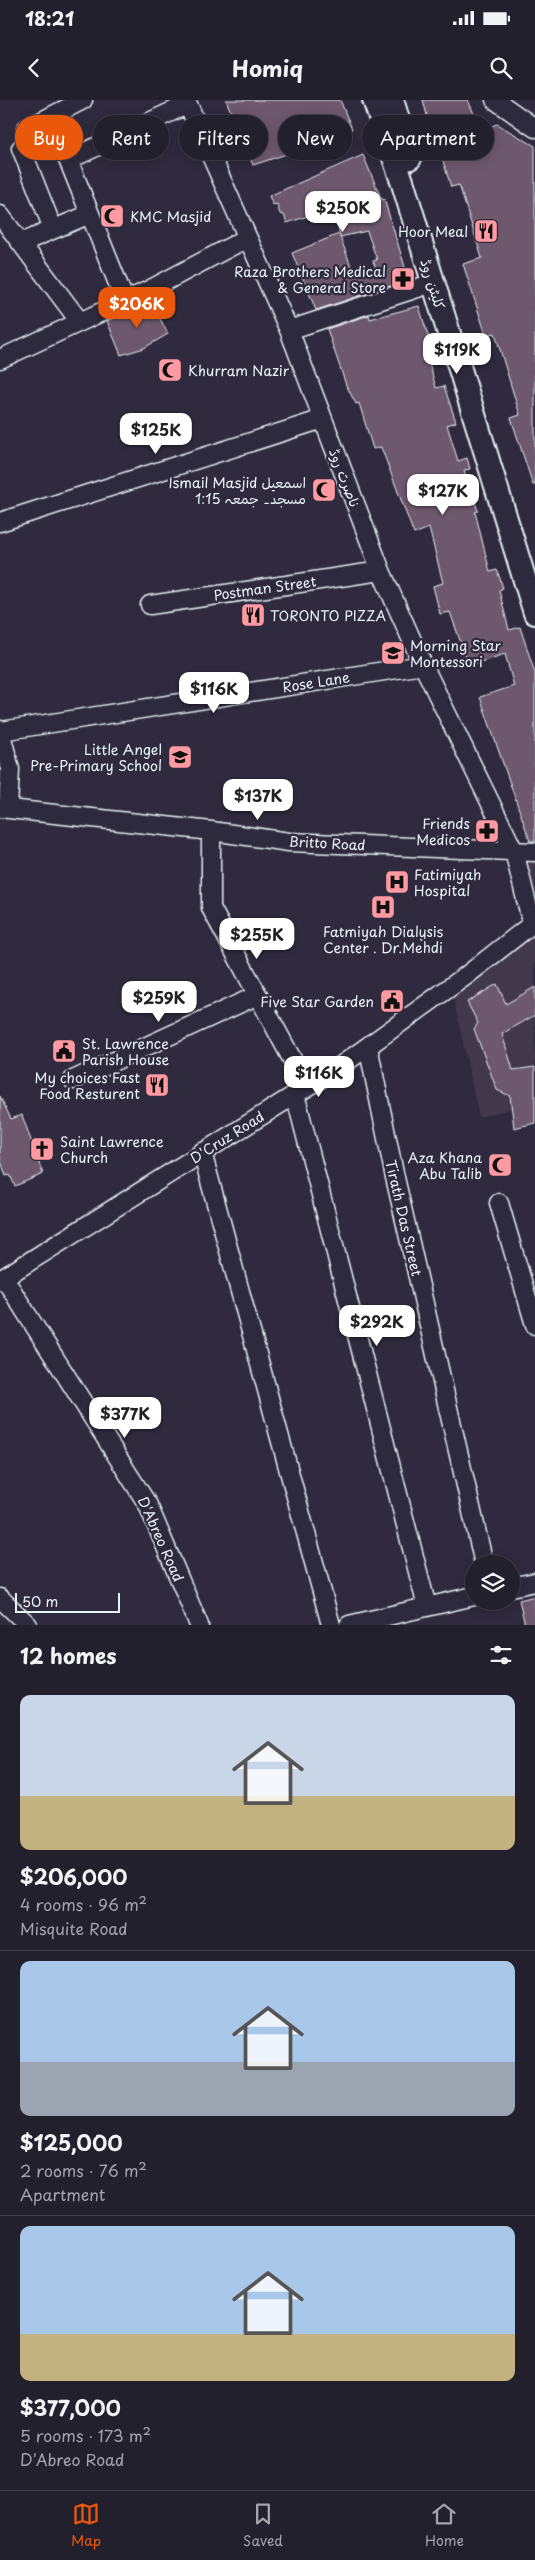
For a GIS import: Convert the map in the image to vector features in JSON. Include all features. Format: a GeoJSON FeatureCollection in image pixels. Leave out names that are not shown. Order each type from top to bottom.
{"type":"FeatureCollection","features":[{"type":"Feature","properties":{"kind":"main road","name":"کلیٹن روڈ"},"geometry":{"type":"LineString","coordinates":[[374,100],[403,184],[535,613]]}},
{"type":"Feature","properties":{"kind":"main road","name":"کلیٹن روڈ"},"geometry":{"type":"LineString","coordinates":[[392,100],[535,562]]}},
{"type":"Feature","properties":{"kind":"street"},"geometry":{"type":"LineString","coordinates":[[55,115],[83,100]]}},
{"type":"Feature","properties":{"kind":"street"},"geometry":{"type":"LineString","coordinates":[[495,100],[535,128]]}},
{"type":"Feature","properties":{"kind":"street"},"geometry":{"type":"LineString","coordinates":[[83,153],[187,102]]}},
{"type":"Feature","properties":{"kind":"street","name":"ناصرت روڈ"},"geometry":{"type":"LineString","coordinates":[[187,102],[289,330],[381,571],[423,665],[514,851]]}},
{"type":"Feature","properties":{"kind":"street"},"geometry":{"type":"LineString","coordinates":[[26,160],[53,229]]}},
{"type":"Feature","properties":{"kind":"street"},"geometry":{"type":"LineString","coordinates":[[68,160],[125,301]]}},
{"type":"Feature","properties":{"kind":"street"},"geometry":{"type":"LineString","coordinates":[[21,244],[90,214]]}},
{"type":"Feature","properties":{"kind":"street"},"geometry":{"type":"LineString","coordinates":[[0,215],[80,322]]}},
{"type":"Feature","properties":{"kind":"street"},"geometry":{"type":"LineString","coordinates":[[0,359],[125,301],[247,238]]}},
{"type":"Feature","properties":{"kind":"street"},"geometry":{"type":"LineString","coordinates":[[289,330],[433,283]]}},
{"type":"Feature","properties":{"kind":"street"},"geometry":{"type":"LineString","coordinates":[[0,522],[323,419]]}},
{"type":"Feature","properties":{"kind":"street","name":"Postman Street"},"geometry":{"type":"LineString","coordinates":[[150,605],[381,571]]}},
{"type":"Feature","properties":{"kind":"street","name":"Rose Lane"},"geometry":{"type":"LineString","coordinates":[[0,730],[423,665]]}},
{"type":"Feature","properties":{"kind":"street"},"geometry":{"type":"LineString","coordinates":[[0,730],[10,769],[4,808]]}},
{"type":"Feature","properties":{"kind":"street","name":"Britto Road"},"geometry":{"type":"LineString","coordinates":[[4,808],[211,831],[289,842],[535,852]]}},
{"type":"Feature","properties":{"kind":"street"},"geometry":{"type":"LineString","coordinates":[[211,831],[211,908],[258,995],[301,1091],[427,1607]]}},
{"type":"Feature","properties":{"kind":"street","name":"D'Cruz Road"},"geometry":{"type":"LineString","coordinates":[[2,1279],[301,1091],[368,1046],[532,924],[514,851]]}},
{"type":"Feature","properties":{"kind":"street"},"geometry":{"type":"LineString","coordinates":[[73,1080],[258,995]]}},
{"type":"Feature","properties":{"kind":"street","name":"Tirath Das Street"},"geometry":{"type":"LineString","coordinates":[[368,1046],[394,1173],[482,1555]]}},
{"type":"Feature","properties":{"kind":"street"},"geometry":{"type":"LineString","coordinates":[[202,1152],[331,1625]]}},
{"type":"Feature","properties":{"kind":"street"},"geometry":{"type":"LineString","coordinates":[[499,1203],[535,1324]]}},
{"type":"Feature","properties":{"kind":"street","name":"D'Abreo Road"},"geometry":{"type":"LineString","coordinates":[[2,1279],[148,1505],[199,1625]]}},
{"type":"Feature","properties":{"kind":"street"},"geometry":{"type":"LineString","coordinates":[[520,1585],[535,1582]]}},
{"type":"Feature","properties":{"kind":"street"},"geometry":{"type":"LineString","coordinates":[[0,1598],[28,1625]]}},
{"type":"Feature","properties":{"kind":"street"},"geometry":{"type":"LineString","coordinates":[[349,1625],[465,1598]]}},
{"type":"Feature","properties":{"kind":"shaded area"},"geometry":{"type":"Polygon","coordinates":[[[515,851],[535,853],[535,1103],[479,1117],[451,987],[533,924],[515,851]]]}},
{"type":"Feature","properties":{"kind":"building"},"geometry":{"type":"Polygon","coordinates":[[[226,100],[340,100],[346,115],[278,115],[278,157],[253,165],[251,160],[268,160],[268,115],[232,115],[226,100]]]}},
{"type":"Feature","properties":{"kind":"building"},"geometry":{"type":"Polygon","coordinates":[[[423,100],[468,100],[474,115],[427,115],[423,100]]]}},
{"type":"Feature","properties":{"kind":"building"},"geometry":{"type":"Polygon","coordinates":[[[497,124],[535,146],[535,485],[533,485],[511,418],[520,415],[495,333],[486,335],[463,264],[482,258],[459,185],[451,187],[443,160],[494,160],[494,125],[497,124]]]}},
{"type":"Feature","properties":{"kind":"building"},"geometry":{"type":"Polygon","coordinates":[[[362,155],[362,160],[365,160],[382,200],[384,199],[409,280],[316,310],[292,253],[339,234],[340,236],[335,212],[313,221],[311,215],[287,223],[284,215],[280,214],[277,204],[273,205],[269,196],[362,155]],[[367,231],[340,237],[354,274],[376,268],[373,261],[377,260],[367,231]]]}},
{"type":"Feature","properties":{"kind":"building"},"geometry":{"type":"Polygon","coordinates":[[[151,301],[168,334],[144,348],[121,355],[107,321],[151,301]]]}},
{"type":"Feature","properties":{"kind":"building"},"geometry":{"type":"Polygon","coordinates":[[[419,306],[430,342],[424,344],[436,388],[444,386],[456,422],[447,425],[458,461],[467,458],[470,469],[464,470],[478,511],[475,512],[490,572],[497,570],[503,588],[499,590],[509,630],[520,627],[535,673],[535,841],[530,841],[480,697],[514,686],[505,654],[469,666],[450,612],[440,614],[433,586],[443,583],[429,528],[414,534],[381,447],[373,449],[359,403],[356,404],[346,385],[327,329],[369,315],[370,319],[419,306]]]}},
{"type":"Feature","properties":{"kind":"building"},"geometry":{"type":"Polygon","coordinates":[[[497,984],[506,1004],[535,987],[535,1015],[502,1034],[513,1070],[535,1067],[535,1123],[514,1128],[510,1096],[497,1090],[474,1029],[478,1023],[467,1002],[497,984]]]}},
{"type":"Feature","properties":{"kind":"building"},"geometry":{"type":"Polygon","coordinates":[[[0,1096],[11,1119],[22,1115],[43,1174],[15,1186],[10,1175],[6,1176],[0,1158],[0,1096]]]}},
{"type":"Feature","properties":{"kind":"building"},"geometry":{"type":"Polygon","coordinates":[[[535,1596],[535,1625],[525,1625],[520,1600],[535,1596]]]}},
{"type":"Feature","properties":{"kind":"place","name":"KMC Masjid"},"geometry":{"type":"Point","coordinates":[112,216]}},
{"type":"Feature","properties":{"kind":"place","name":"Hoor Meal"},"geometry":{"type":"Point","coordinates":[486,231]}},
{"type":"Feature","properties":{"kind":"place","name":"Raza Brothers Medical & General Store"},"geometry":{"type":"Point","coordinates":[403,279]}},
{"type":"Feature","properties":{"kind":"place","name":"Khurram Nazir"},"geometry":{"type":"Point","coordinates":[170,370]}},
{"type":"Feature","properties":{"kind":"place","name":"Ismail Masjid اسمعیل مسجد۔ جمعہ 1:15"},"geometry":{"type":"Point","coordinates":[324,490]}},
{"type":"Feature","properties":{"kind":"place","name":"TORONTO PIZZA"},"geometry":{"type":"Point","coordinates":[253,615]}},
{"type":"Feature","properties":{"kind":"place","name":"Morning Star Montessori"},"geometry":{"type":"Point","coordinates":[393,653]}},
{"type":"Feature","properties":{"kind":"place","name":"Little Angel Pre-Primary School"},"geometry":{"type":"Point","coordinates":[180,757]}},
{"type":"Feature","properties":{"kind":"place","name":"Friends Medicos"},"geometry":{"type":"Point","coordinates":[487,831]}},
{"type":"Feature","properties":{"kind":"place","name":"Fatimiyah Hospital"},"geometry":{"type":"Point","coordinates":[397,882]}},
{"type":"Feature","properties":{"kind":"place","name":"Fatmiyah Dialysis Center . Dr.Mehdi"},"geometry":{"type":"Point","coordinates":[383,907]}},
{"type":"Feature","properties":{"kind":"place","name":"Five Star Garden"},"geometry":{"type":"Point","coordinates":[392,1001]}},
{"type":"Feature","properties":{"kind":"place","name":"St. Lawrence Parish House"},"geometry":{"type":"Point","coordinates":[64,1051]}},
{"type":"Feature","properties":{"kind":"place","name":"My choices Fast Food Resturent"},"geometry":{"type":"Point","coordinates":[157,1085]}},
{"type":"Feature","properties":{"kind":"place","name":"Saint Lawrence Church"},"geometry":{"type":"Point","coordinates":[42,1149]}},
{"type":"Feature","properties":{"kind":"place","name":"Aza Khana Abu Talib"},"geometry":{"type":"Point","coordinates":[500,1165]}}]}
